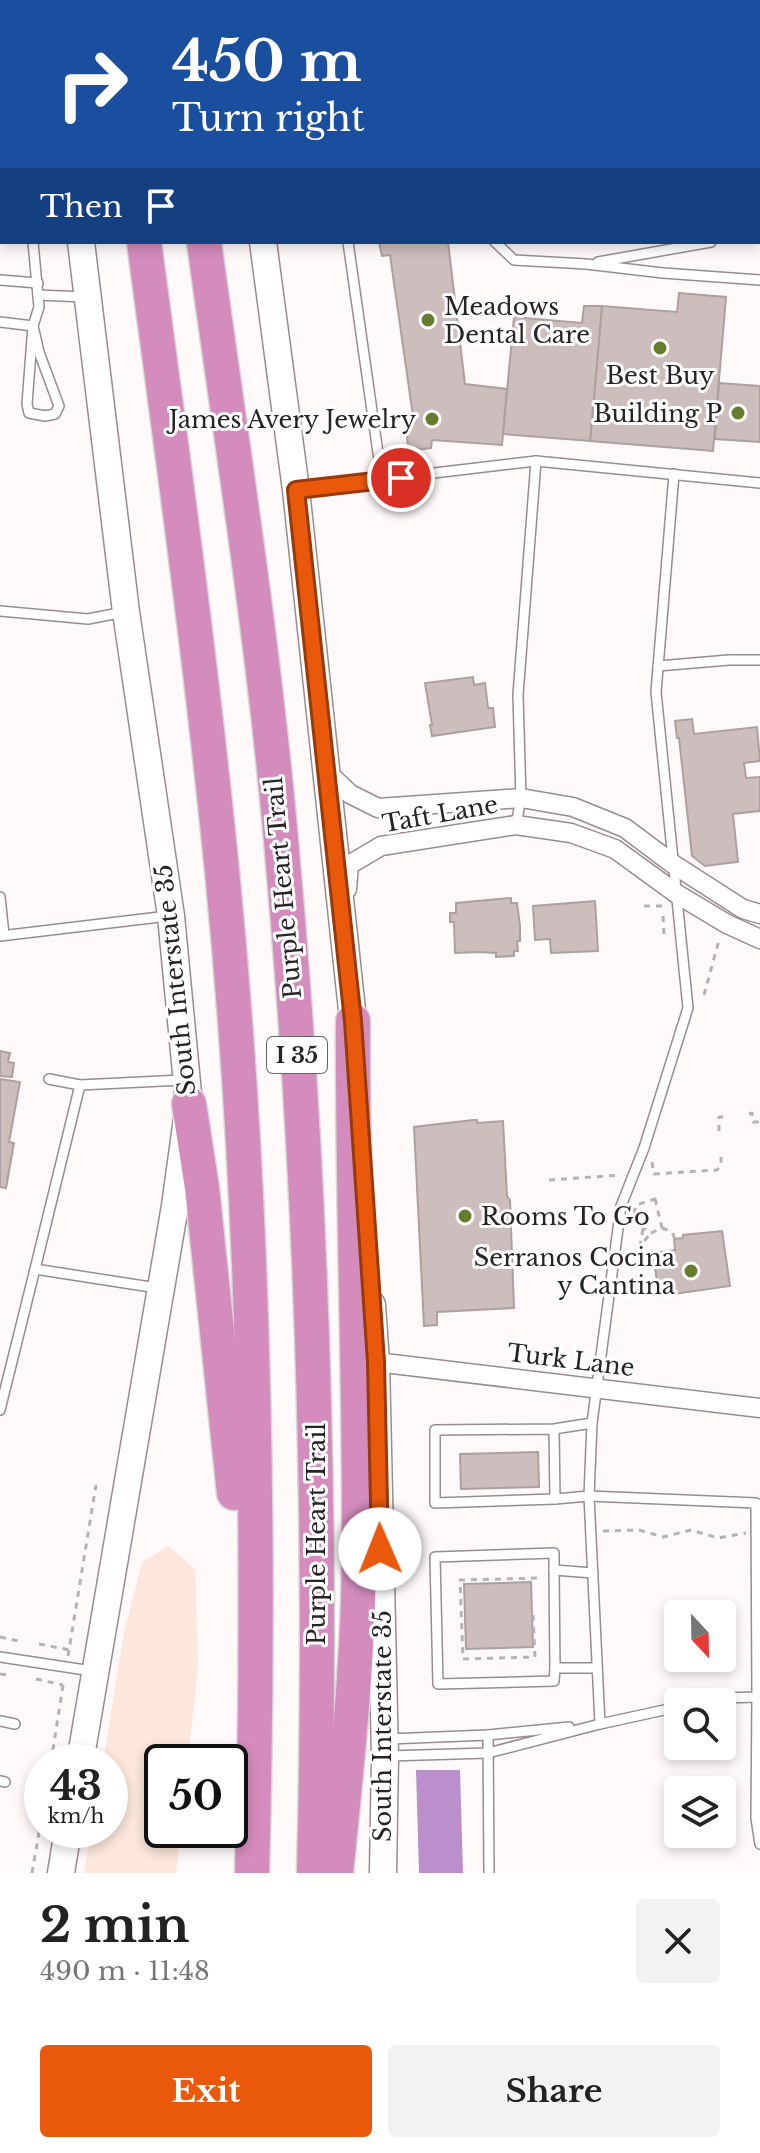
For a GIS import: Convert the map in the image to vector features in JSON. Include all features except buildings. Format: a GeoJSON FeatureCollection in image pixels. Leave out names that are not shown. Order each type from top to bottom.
{"type":"FeatureCollection","features":[{"type":"Feature","properties":{"kind":"highway","name":"I 35"},"geometry":{"type":"LineString","coordinates":[[144,244],[198,649],[230,969],[251,1333],[255,1517],[252,1873]]}},
{"type":"Feature","properties":{"kind":"highway","name":"Purple Heart Trail"},"geometry":{"type":"LineString","coordinates":[[204,244],[258,626],[280,829],[300,1090],[316,1411],[318,1752],[314,1873]]}},
{"type":"Feature","properties":{"kind":"highway"},"geometry":{"type":"LineString","coordinates":[[336,1873],[354,1677],[359,1547],[353,1021]]}},
{"type":"Feature","properties":{"kind":"highway"},"geometry":{"type":"LineString","coordinates":[[187,1092],[202,1188],[224,1381],[255,1769]]}},
{"type":"Feature","properties":{"kind":"main road","name":"South Interstate 35"},"geometry":{"type":"LineString","coordinates":[[81,244],[126,612],[171,916],[187,1092],[175,1206],[83,1744]]}},
{"type":"Feature","properties":{"kind":"main road","name":"South Interstate 35"},"geometry":{"type":"LineString","coordinates":[[263,244],[296,490],[353,1021],[376,1362],[385,1748],[383,1873]]}},
{"type":"Feature","properties":{"kind":"main road"},"geometry":{"type":"LineString","coordinates":[[61,1873],[65,1848]]}},
{"type":"Feature","properties":{"kind":"street","name":"Taft Lane"},"geometry":{"type":"LineString","coordinates":[[327,772],[350,794],[378,808],[521,798],[573,807],[625,828],[673,864],[743,909],[760,914]]}},
{"type":"Feature","properties":{"kind":"street","name":"Taft Lane"},"geometry":{"type":"LineString","coordinates":[[344,919],[349,865],[381,846],[516,825],[571,833],[615,849],[672,901],[760,939]]}},
{"type":"Feature","properties":{"kind":"street","name":"Turk Lane"},"geometry":{"type":"LineString","coordinates":[[376,1362],[759,1403]]}},
{"type":"Feature","properties":{"kind":"lane"},"geometry":{"type":"LineString","coordinates":[[33,244],[39,307],[33,326],[27,404],[29,413],[45,416],[55,414],[59,406],[33,326]]}},
{"type":"Feature","properties":{"kind":"lane"},"geometry":{"type":"LineString","coordinates":[[348,244],[382,481]]}},
{"type":"Feature","properties":{"kind":"lane"},"geometry":{"type":"LineString","coordinates":[[497,244],[514,260],[760,280]]}},
{"type":"Feature","properties":{"kind":"lane"},"geometry":{"type":"LineString","coordinates":[[586,264],[700,244]]}},
{"type":"Feature","properties":{"kind":"lane"},"geometry":{"type":"LineString","coordinates":[[0,280],[38,283]]}},
{"type":"Feature","properties":{"kind":"lane"},"geometry":{"type":"LineString","coordinates":[[38,295],[87,297]]}},
{"type":"Feature","properties":{"kind":"lane"},"geometry":{"type":"LineString","coordinates":[[0,322],[33,326]]}},
{"type":"Feature","properties":{"kind":"lane"},"geometry":{"type":"LineString","coordinates":[[296,490],[536,461],[760,483]]}},
{"type":"Feature","properties":{"kind":"lane"},"geometry":{"type":"LineString","coordinates":[[516,825],[521,798],[518,695],[536,461]]}},
{"type":"Feature","properties":{"kind":"lane"},"geometry":{"type":"LineString","coordinates":[[600,1724],[589,1496],[592,1423],[621,1206],[644,1148],[688,1008],[672,901],[673,864],[656,692],[674,474]]}},
{"type":"Feature","properties":{"kind":"lane"},"geometry":{"type":"LineString","coordinates":[[0,611],[88,619],[126,612]]}},
{"type":"Feature","properties":{"kind":"lane"},"geometry":{"type":"LineString","coordinates":[[658,666],[760,660]]}},
{"type":"Feature","properties":{"kind":"lane"},"geometry":{"type":"LineString","coordinates":[[0,897],[2,935],[171,916]]}},
{"type":"Feature","properties":{"kind":"lane"},"geometry":{"type":"LineString","coordinates":[[49,1079],[80,1085],[187,1092]]}},
{"type":"Feature","properties":{"kind":"lane"},"geometry":{"type":"LineString","coordinates":[[0,1410],[80,1085]]}},
{"type":"Feature","properties":{"kind":"lane"},"geometry":{"type":"LineString","coordinates":[[35,1269],[161,1288]]}},
{"type":"Feature","properties":{"kind":"lane"},"geometry":{"type":"LineString","coordinates":[[592,1423],[554,1429],[435,1430],[435,1503],[589,1496],[756,1503],[756,1818],[760,1844]]}},
{"type":"Feature","properties":{"kind":"lane"},"geometry":{"type":"LineString","coordinates":[[554,1429],[555,1499]]}},
{"type":"Feature","properties":{"kind":"lane"},"geometry":{"type":"LineString","coordinates":[[554,1553],[554,1570],[554,1681],[438,1684],[435,1557],[554,1553]]}},
{"type":"Feature","properties":{"kind":"lane"},"geometry":{"type":"LineString","coordinates":[[554,1570],[593,1573]]}},
{"type":"Feature","properties":{"kind":"lane"},"geometry":{"type":"LineString","coordinates":[[0,1657],[96,1672]]}},
{"type":"Feature","properties":{"kind":"lane"},"geometry":{"type":"LineString","coordinates":[[555,1668],[597,1668]]}},
{"type":"Feature","properties":{"kind":"lane"},"geometry":{"type":"LineString","coordinates":[[736,1698],[757,1697]]}},
{"type":"Feature","properties":{"kind":"lane"},"geometry":{"type":"LineString","coordinates":[[385,1748],[488,1753],[664,1710]]}},
{"type":"Feature","properties":{"kind":"lane"},"geometry":{"type":"LineString","coordinates":[[0,1721],[15,1724]]}},
{"type":"Feature","properties":{"kind":"lane"},"geometry":{"type":"LineString","coordinates":[[385,1748],[600,1724]]}},
{"type":"Feature","properties":{"kind":"lane"},"geometry":{"type":"LineString","coordinates":[[488,1735],[489,1873]]}},
{"type":"Feature","properties":{"kind":"path"},"geometry":{"type":"LineString","coordinates":[[644,906],[672,901]]}},
{"type":"Feature","properties":{"kind":"path"},"geometry":{"type":"LineString","coordinates":[[704,995],[720,932]]}},
{"type":"Feature","properties":{"kind":"path"},"geometry":{"type":"LineString","coordinates":[[749,1114],[752,1113],[753,1122],[760,1122]]}},
{"type":"Feature","properties":{"kind":"path"},"geometry":{"type":"LineString","coordinates":[[719,1131],[719,1117],[723,1117]]}},
{"type":"Feature","properties":{"kind":"path"},"geometry":{"type":"LineString","coordinates":[[652,1162],[654,1174],[717,1170],[721,1157]]}},
{"type":"Feature","properties":{"kind":"path"},"geometry":{"type":"LineString","coordinates":[[549,1180],[621,1175]]}},
{"type":"Feature","properties":{"kind":"path"},"geometry":{"type":"LineString","coordinates":[[651,1233],[632,1221],[634,1208],[640,1203],[655,1199],[662,1228]]}},
{"type":"Feature","properties":{"kind":"path"},"geometry":{"type":"LineString","coordinates":[[643,1229],[640,1246],[651,1233],[662,1228],[672,1232],[675,1239]]}},
{"type":"Feature","properties":{"kind":"path"},"geometry":{"type":"LineString","coordinates":[[39,1644],[69,1651],[96,1485]]}},
{"type":"Feature","properties":{"kind":"path"},"geometry":{"type":"LineString","coordinates":[[603,1531],[639,1530],[663,1537],[691,1530],[718,1538],[750,1532]]}},
{"type":"Feature","properties":{"kind":"path"},"geometry":{"type":"LineString","coordinates":[[533,1615],[535,1657],[463,1659],[460,1580],[545,1578]]}},
{"type":"Feature","properties":{"kind":"path"},"geometry":{"type":"LineString","coordinates":[[0,1637],[19,1641]]}},
{"type":"Feature","properties":{"kind":"path"},"geometry":{"type":"LineString","coordinates":[[0,1674],[7,1675]]}},
{"type":"Feature","properties":{"kind":"path"},"geometry":{"type":"LineString","coordinates":[[36,1679],[64,1683],[54,1744]]}},
{"type":"Feature","properties":{"kind":"path"},"geometry":{"type":"LineString","coordinates":[[32,1873],[36,1848]]}},
{"type":"Feature","properties":{"kind":"shaded area"},"geometry":{"type":"Polygon","coordinates":[[[168,1546],[195,1569],[198,1666],[190,1744],[144,1744],[144,1848],[179,1848],[176,1873],[84,1873],[88,1848],[128,1848],[128,1744],[106,1744],[124,1632],[142,1563],[168,1546]]]}},
{"type":"Feature","properties":{"kind":"shaded area"},"geometry":{"type":"Polygon","coordinates":[[[416,1770],[460,1770],[463,1873],[419,1873],[416,1770]]]}},
{"type":"Feature","properties":{"kind":"place","name":"Meadows Dental Care"},"geometry":{"type":"Point","coordinates":[428,320]}},
{"type":"Feature","properties":{"kind":"place","name":"Best Buy"},"geometry":{"type":"Point","coordinates":[660,348]}},
{"type":"Feature","properties":{"kind":"place","name":"Building P"},"geometry":{"type":"Point","coordinates":[738,413]}},
{"type":"Feature","properties":{"kind":"place","name":"James Avery Jewelry"},"geometry":{"type":"Point","coordinates":[432,419]}},
{"type":"Feature","properties":{"kind":"place","name":"Rooms To Go"},"geometry":{"type":"Point","coordinates":[465,1216]}},
{"type":"Feature","properties":{"kind":"place","name":"Serranos Cocina y Cantina"},"geometry":{"type":"Point","coordinates":[691,1271]}},
{"type":"Feature","properties":{"kind":"route"},"geometry":{"type":"LineString","coordinates":[[380,1549],[376,1362],[353,1021],[296,490],[401,478]]}}]}
